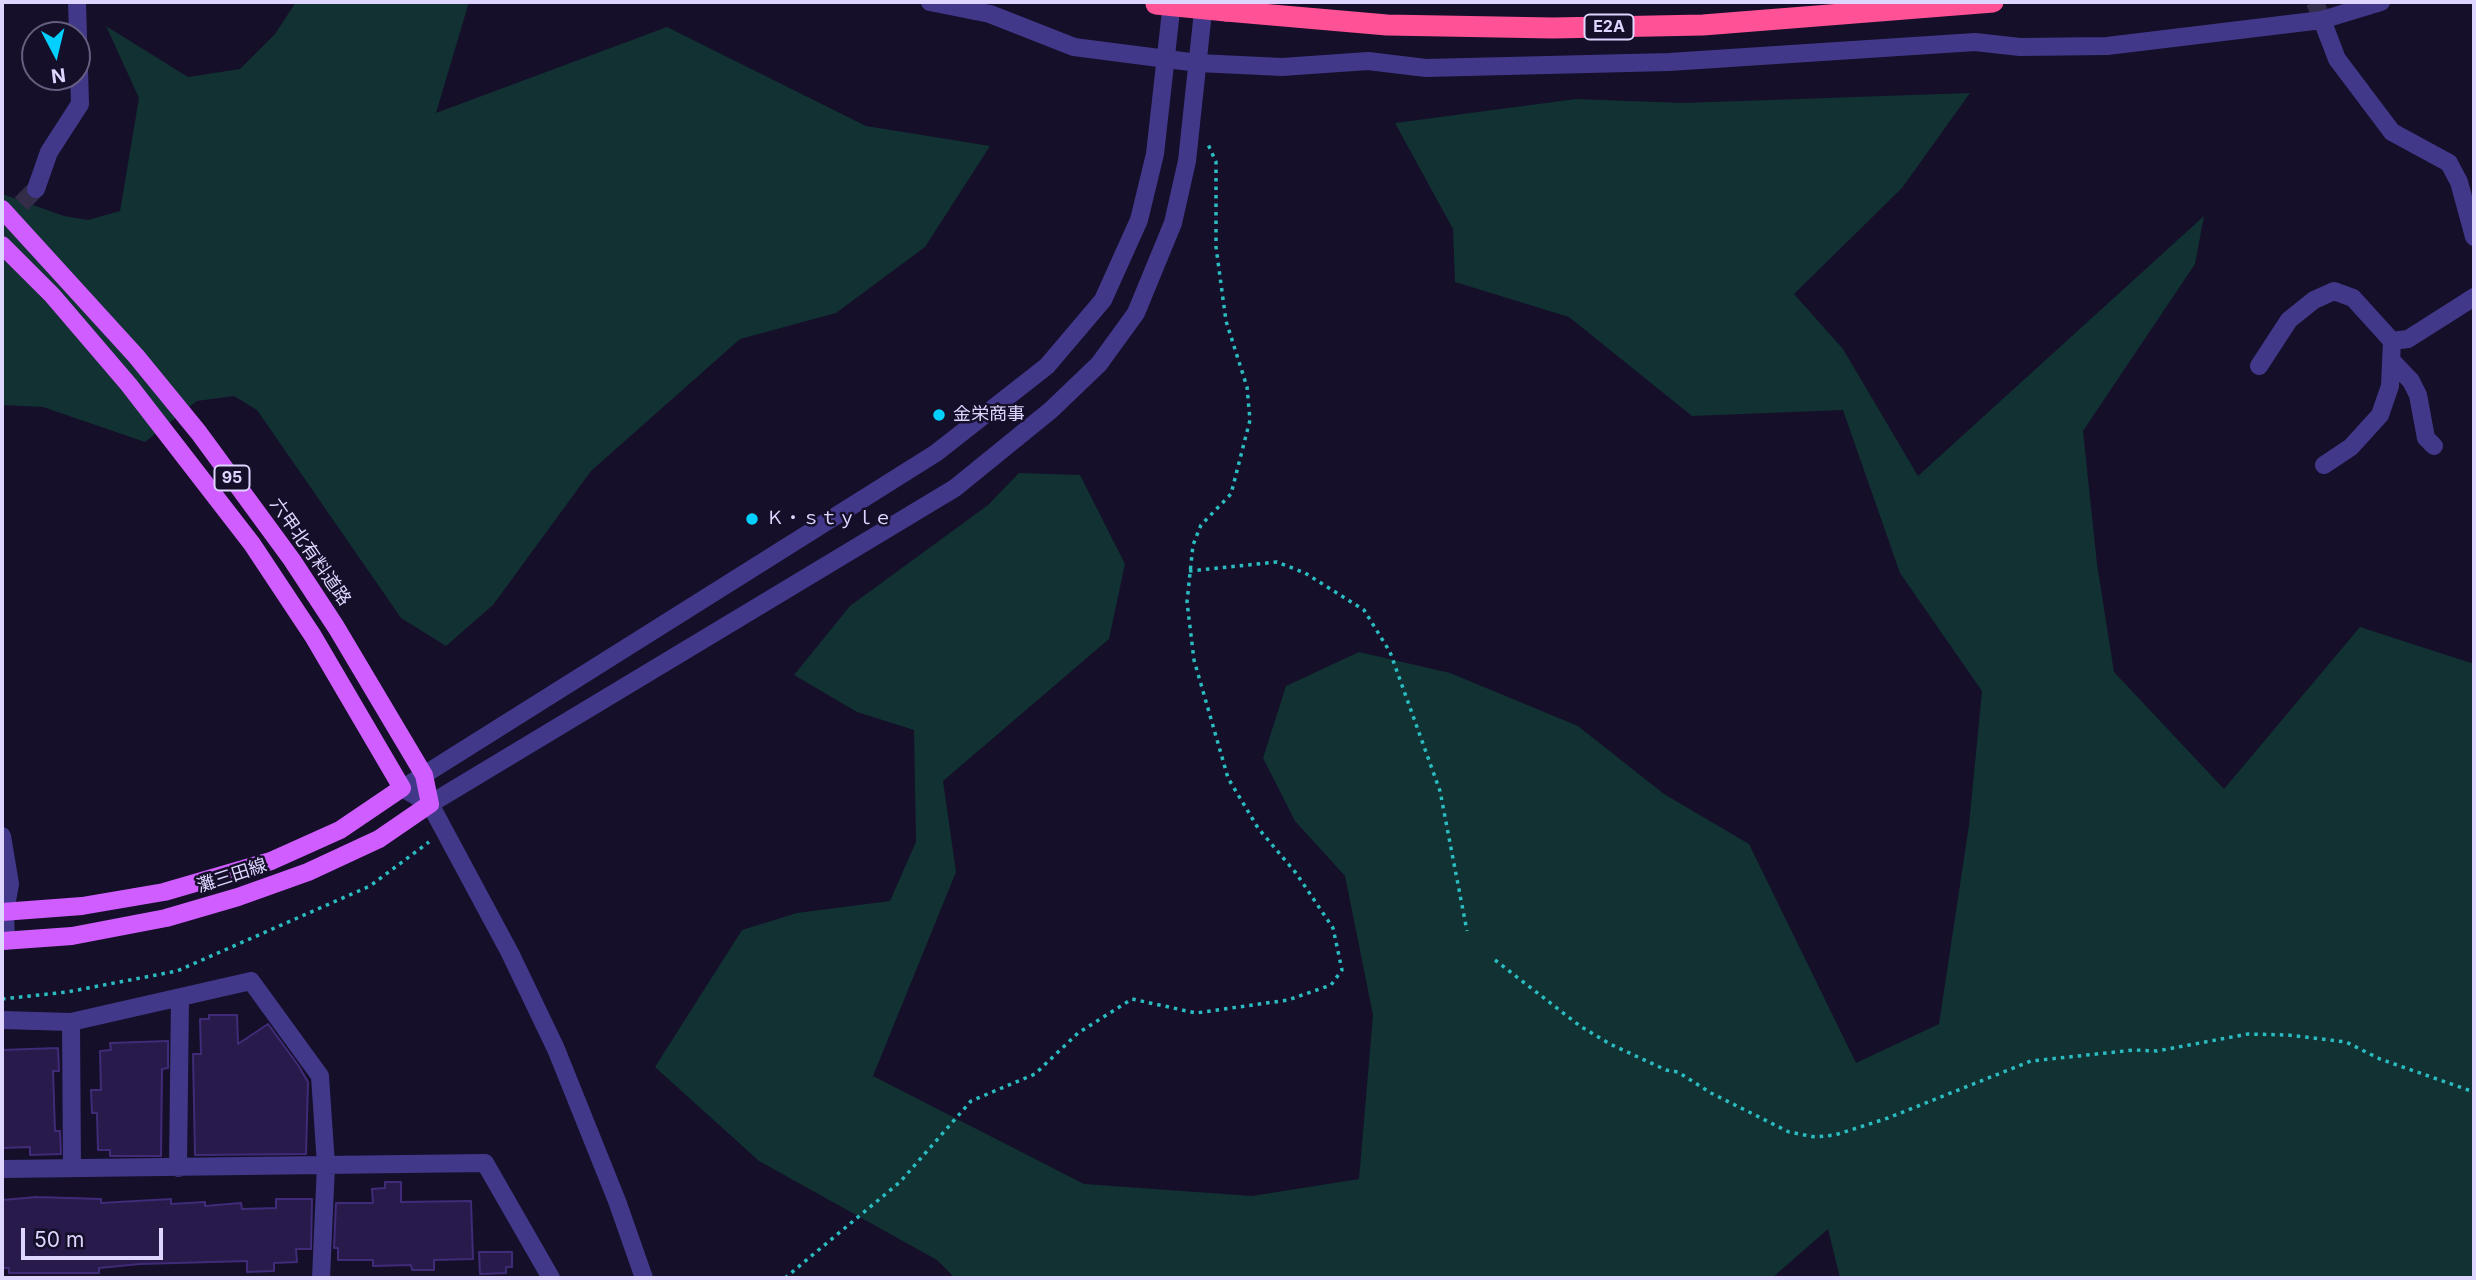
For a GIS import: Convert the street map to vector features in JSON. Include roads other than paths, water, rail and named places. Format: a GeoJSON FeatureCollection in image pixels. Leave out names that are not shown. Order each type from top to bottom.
{"type":"FeatureCollection","features":[{"type":"Feature","properties":{"kind":"highway","name":"E2A"},"geometry":{"type":"LineString","coordinates":[[1158,2],[1387,26],[1553,28],[1703,25],[1993,2]]}},
{"type":"Feature","properties":{"kind":"main road","name":"六甲北有料道路"},"geometry":{"type":"LineString","coordinates":[[2,209],[85,299],[199,433],[329,615],[424,775]]}},
{"type":"Feature","properties":{"kind":"main road","name":"95"},"geometry":{"type":"LineString","coordinates":[[2,245],[52,295],[129,385],[252,544],[313,636],[402,788]]}},
{"type":"Feature","properties":{"kind":"main road","name":"95"},"geometry":{"type":"LineString","coordinates":[[424,775],[430,804]]}},
{"type":"Feature","properties":{"kind":"main road","name":"灘三田線"},"geometry":{"type":"LineString","coordinates":[[3,912],[82,906],[164,892],[271,861],[340,830],[402,788]]}},
{"type":"Feature","properties":{"kind":"main road","name":"灘三田線"},"geometry":{"type":"LineString","coordinates":[[4,942],[72,936],[166,918],[238,897],[308,872],[379,839],[430,804]]}},
{"type":"Feature","properties":{"kind":"street"},"geometry":{"type":"LineString","coordinates":[[36,189],[49,152],[80,104],[77,2]]}},
{"type":"Feature","properties":{"kind":"street"},"geometry":{"type":"LineString","coordinates":[[930,2],[990,14],[1074,47],[1198,63],[1282,67],[1367,61],[1426,68],[1669,62],[1975,42],[2020,47],[2108,46],[2322,20],[2381,2]]}},
{"type":"Feature","properties":{"kind":"street"},"geometry":{"type":"LineString","coordinates":[[644,1278],[617,1200],[556,1049],[510,953],[444,835],[430,804],[402,788],[936,453],[1047,366],[1103,300],[1139,220],[1155,153],[1167,58],[1158,2]]}},
{"type":"Feature","properties":{"kind":"street"},"geometry":{"type":"LineString","coordinates":[[430,804],[955,488],[1051,410],[1099,365],[1136,313],[1173,223],[1187,161],[1204,2]]}},
{"type":"Feature","properties":{"kind":"street"},"geometry":{"type":"LineString","coordinates":[[2322,20],[2337,59],[2392,132],[2449,163],[2459,182],[2474,237]]}},
{"type":"Feature","properties":{"kind":"street"},"geometry":{"type":"LineString","coordinates":[[2259,366],[2289,320],[2314,300],[2333,291],[2353,298],[2392,341],[2390,386],[2380,415],[2351,447],[2324,465]]}},
{"type":"Feature","properties":{"kind":"street"},"geometry":{"type":"LineString","coordinates":[[2392,341],[2407,339],[2474,297]]}},
{"type":"Feature","properties":{"kind":"street"},"geometry":{"type":"LineString","coordinates":[[2391,360],[2411,381],[2418,395],[2426,438],[2434,446]]}},
{"type":"Feature","properties":{"kind":"street"},"geometry":{"type":"LineString","coordinates":[[2,836],[10,884],[3,912],[4,942]]}},
{"type":"Feature","properties":{"kind":"street"},"geometry":{"type":"LineString","coordinates":[[2,1020],[71,1022],[251,981],[320,1076],[326,1165],[321,1278]]}},
{"type":"Feature","properties":{"kind":"street"},"geometry":{"type":"LineString","coordinates":[[178,1168],[180,998]]}},
{"type":"Feature","properties":{"kind":"street"},"geometry":{"type":"LineString","coordinates":[[71,1022],[72,1168]]}},
{"type":"Feature","properties":{"kind":"street"},"geometry":{"type":"LineString","coordinates":[[2,1169],[485,1163],[551,1278]]}},
{"type":"Feature","properties":{"kind":"tunnel"},"geometry":{"type":"LineString","coordinates":[[2315,2],[2322,20]]}},
{"type":"Feature","properties":{"kind":"tunnel"},"geometry":{"type":"LineString","coordinates":[[2,223],[36,189]]}},
{"type":"Feature","properties":{"kind":"place","name":"金栄商事"},"geometry":{"type":"Point","coordinates":[939,415]}},
{"type":"Feature","properties":{"kind":"place","name":"Ｋ・ｓｔｙｌｅ"},"geometry":{"type":"Point","coordinates":[752,519]}}]}
